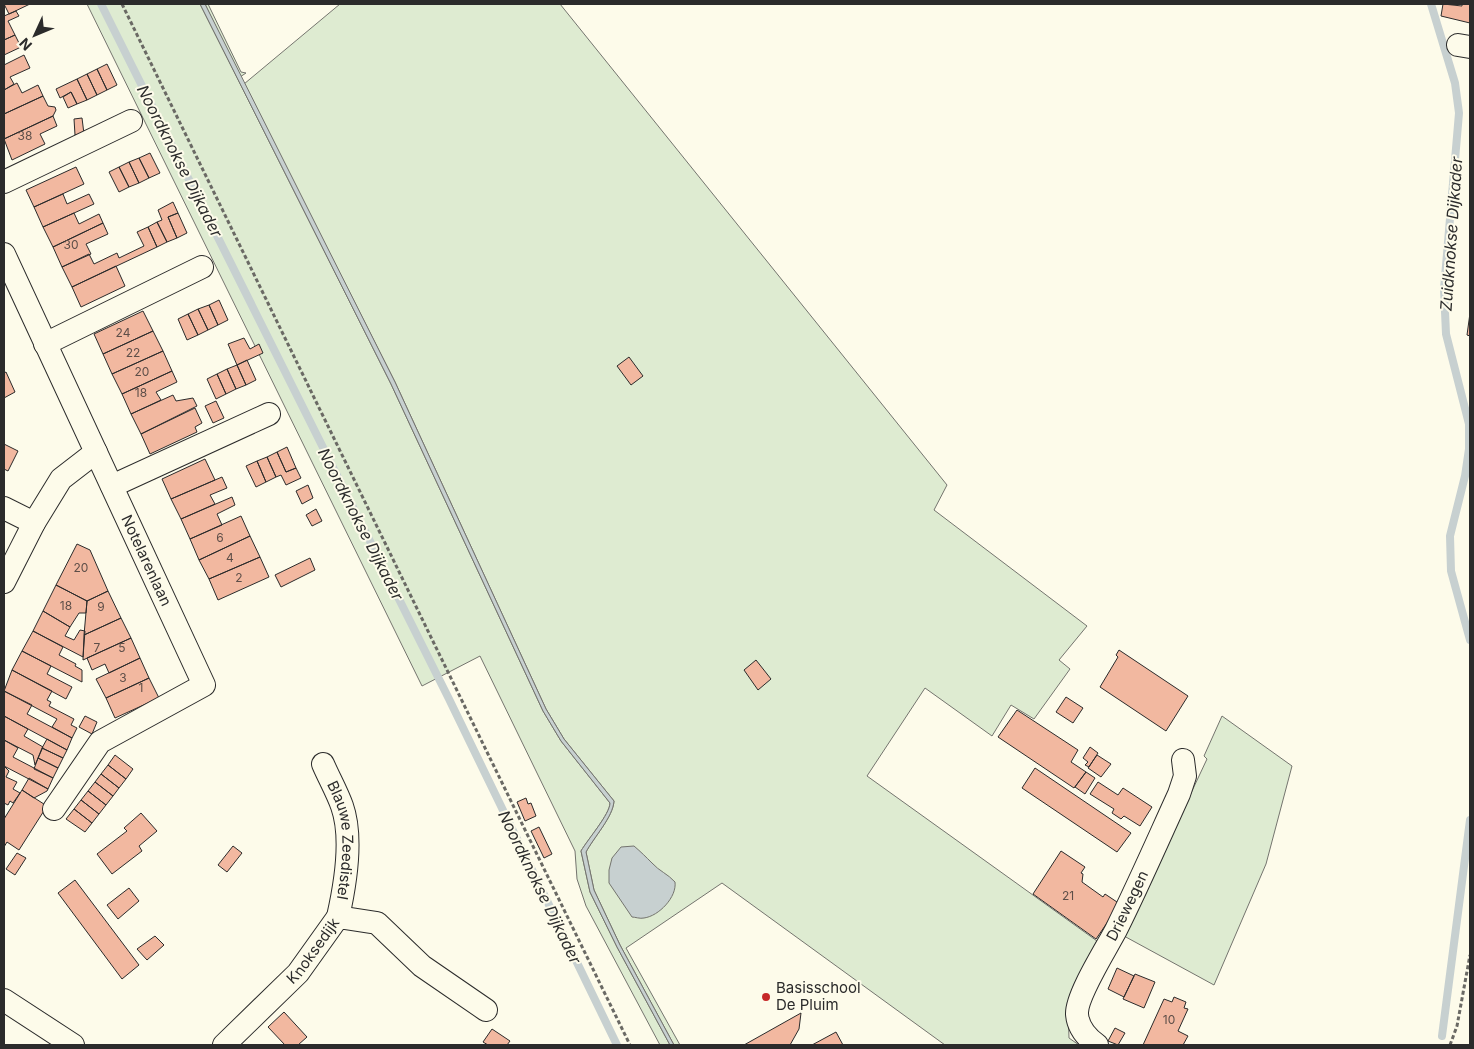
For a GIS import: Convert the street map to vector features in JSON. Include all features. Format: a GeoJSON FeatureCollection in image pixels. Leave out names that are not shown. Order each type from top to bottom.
{"type":"FeatureCollection","features":[{"type":"Feature","properties":{"kind":"street"},"geometry":{"type":"LineString","coordinates":[[4,182],[131,121]]}},
{"type":"Feature","properties":{"kind":"street","name":"Notelarenlaan"},"geometry":{"type":"LineString","coordinates":[[4,254],[204,685],[100,742],[54,809]]}},
{"type":"Feature","properties":{"kind":"street"},"geometry":{"type":"LineString","coordinates":[[45,344],[202,267]]}},
{"type":"Feature","properties":{"kind":"street"},"geometry":{"type":"LineString","coordinates":[[112,486],[269,414]]}},
{"type":"Feature","properties":{"kind":"street"},"geometry":{"type":"LineString","coordinates":[[4,582],[34,523],[61,479],[96,452]]}},
{"type":"Feature","properties":{"kind":"street"},"geometry":{"type":"LineString","coordinates":[[4,508],[34,523]]}},
{"type":"Feature","properties":{"kind":"street","name":"Driewegen"},"geometry":{"type":"LineString","coordinates":[[1097,1045],[1086,1037],[1080,1025],[1077,1012],[1081,997],[1116,930],[1179,794],[1185,776],[1183,760]]}},
{"type":"Feature","properties":{"kind":"street","name":"Blauwe Zeedistel"},"geometry":{"type":"LineString","coordinates":[[323,764],[343,808],[346,831],[343,893],[338,917]]}},
{"type":"Feature","properties":{"kind":"street","name":"Knoksedijk"},"geometry":{"type":"LineString","coordinates":[[224,1045],[298,972],[338,917],[377,923],[422,966],[486,1010]]}},
{"type":"Feature","properties":{"kind":"street"},"geometry":{"type":"LineString","coordinates":[[4,1000],[73,1045]]}},
{"type":"Feature","properties":{"kind":"path"},"geometry":{"type":"LineString","coordinates":[[122,4],[630,1045]]}},
{"type":"Feature","properties":{"kind":"path"},"geometry":{"type":"LineString","coordinates":[[1450,1045],[1457,1026],[1470,955]]}},
{"type":"Feature","properties":{"kind":"green space"},"geometry":{"type":"Polygon","coordinates":[[[87,4],[200,4],[391,384],[543,711],[561,741],[610,803],[603,820],[581,851],[590,892],[617,947],[670,1045],[660,1045],[586,906],[577,879],[575,851],[480,656],[422,686],[87,4]]]}},
{"type":"Feature","properties":{"kind":"green space"},"geometry":{"type":"Polygon","coordinates":[[[205,4],[208,4],[241,72],[246,73],[240,77],[205,4]]]}},
{"type":"Feature","properties":{"kind":"green space"},"geometry":{"type":"Polygon","coordinates":[[[340,4],[560,4],[947,485],[934,510],[1087,626],[1059,660],[1070,669],[1034,719],[1011,705],[992,736],[925,688],[867,776],[1097,941],[1073,987],[1068,1007],[1069,1038],[1079,1045],[945,1045],[722,883],[626,948],[680,1045],[674,1045],[620,945],[594,890],[586,852],[607,820],[614,801],[564,739],[546,709],[395,382],[244,84],[340,4]]]}},
{"type":"Feature","properties":{"kind":"green space"},"geometry":{"type":"Polygon","coordinates":[[[1222,716],[1292,766],[1266,864],[1214,985],[1124,936],[1207,759],[1204,756],[1222,716]]]}},
{"type":"Feature","properties":{"kind":"shaded area"},"geometry":{"type":"Polygon","coordinates":[[[200,4],[205,4],[395,382],[546,709],[564,739],[614,801],[607,820],[586,852],[594,890],[620,945],[674,1045],[670,1045],[617,947],[590,892],[581,851],[603,820],[610,803],[561,741],[543,711],[391,384],[200,4]]]}},
{"type":"Feature","properties":{"kind":"shaded area"},"geometry":{"type":"Polygon","coordinates":[[[634,846],[675,882],[673,894],[666,905],[655,914],[642,918],[632,917],[609,883],[609,870],[612,858],[621,847],[634,846]]]}},
{"type":"Feature","properties":{"kind":"building"},"geometry":{"type":"Polygon","coordinates":[[[4,4],[30,4],[9,14],[4,4]]]}},
{"type":"Feature","properties":{"kind":"building"},"geometry":{"type":"Polygon","coordinates":[[[1443,4],[1462,6],[1462,4],[1470,4],[1470,23],[1441,16],[1443,4]]]}},
{"type":"Feature","properties":{"kind":"building"},"geometry":{"type":"Polygon","coordinates":[[[16,11],[19,16],[8,21],[15,35],[4,40],[4,16],[16,11]]]}},
{"type":"Feature","properties":{"kind":"building"},"geometry":{"type":"Polygon","coordinates":[[[15,35],[21,47],[4,55],[4,40],[15,35]]]}},
{"type":"Feature","properties":{"kind":"building"},"geometry":{"type":"Polygon","coordinates":[[[24,55],[30,68],[10,77],[14,84],[4,90],[4,65],[24,55]]]}},
{"type":"Feature","properties":{"kind":"building"},"geometry":{"type":"Polygon","coordinates":[[[107,64],[117,85],[107,90],[97,69],[107,64]]]}},
{"type":"Feature","properties":{"kind":"building"},"geometry":{"type":"Polygon","coordinates":[[[97,69],[107,90],[97,95],[87,74],[97,69]]]}},
{"type":"Feature","properties":{"kind":"building"},"geometry":{"type":"Polygon","coordinates":[[[87,74],[97,95],[87,100],[77,79],[87,74]]]}},
{"type":"Feature","properties":{"kind":"building"},"geometry":{"type":"Polygon","coordinates":[[[77,79],[87,100],[77,104],[71,92],[60,98],[56,89],[77,79]]]}},
{"type":"Feature","properties":{"kind":"building"},"geometry":{"type":"Polygon","coordinates":[[[17,83],[22,93],[38,85],[43,96],[4,114],[4,90],[17,83]]]}},
{"type":"Feature","properties":{"kind":"building"},"geometry":{"type":"Polygon","coordinates":[[[71,92],[77,104],[68,108],[63,97],[71,92]]]}},
{"type":"Feature","properties":{"kind":"building"},"geometry":{"type":"Polygon","coordinates":[[[43,96],[48,106],[55,107],[56,110],[53,116],[4,139],[4,114],[43,96]]]}},
{"type":"Feature","properties":{"kind":"building"},"geometry":{"type":"Polygon","coordinates":[[[53,116],[57,126],[40,134],[45,144],[12,160],[4,139],[53,116]]]}},
{"type":"Feature","properties":{"kind":"building"},"geometry":{"type":"Polygon","coordinates":[[[82,118],[84,134],[75,135],[74,119],[82,118]]]}},
{"type":"Feature","properties":{"kind":"building"},"geometry":{"type":"Polygon","coordinates":[[[150,153],[160,173],[149,178],[139,158],[150,153]]]}},
{"type":"Feature","properties":{"kind":"building"},"geometry":{"type":"Polygon","coordinates":[[[139,158],[149,178],[139,183],[129,162],[139,158]]]}},
{"type":"Feature","properties":{"kind":"building"},"geometry":{"type":"Polygon","coordinates":[[[129,162],[139,183],[129,187],[119,167],[129,162]]]}},
{"type":"Feature","properties":{"kind":"building"},"geometry":{"type":"Polygon","coordinates":[[[76,167],[84,184],[34,207],[26,190],[76,167]]]}},
{"type":"Feature","properties":{"kind":"building"},"geometry":{"type":"Polygon","coordinates":[[[119,167],[129,187],[119,192],[109,172],[119,167]]]}},
{"type":"Feature","properties":{"kind":"building"},"geometry":{"type":"Polygon","coordinates":[[[63,194],[67,204],[89,194],[94,204],[43,227],[34,207],[63,194]]]}},
{"type":"Feature","properties":{"kind":"building"},"geometry":{"type":"Polygon","coordinates":[[[173,202],[178,213],[168,217],[177,238],[167,242],[157,222],[162,220],[158,210],[173,202]]]}},
{"type":"Feature","properties":{"kind":"building"},"geometry":{"type":"Polygon","coordinates":[[[74,213],[79,224],[99,214],[103,223],[53,247],[43,227],[74,213]]]}},
{"type":"Feature","properties":{"kind":"building"},"geometry":{"type":"Polygon","coordinates":[[[178,213],[187,233],[177,238],[168,217],[178,213]]]}},
{"type":"Feature","properties":{"kind":"building"},"geometry":{"type":"Polygon","coordinates":[[[157,222],[167,242],[157,247],[148,227],[157,222]]]}},
{"type":"Feature","properties":{"kind":"building"},"geometry":{"type":"Polygon","coordinates":[[[103,223],[108,234],[86,244],[91,254],[62,267],[53,247],[103,223]]]}},
{"type":"Feature","properties":{"kind":"building"},"geometry":{"type":"Polygon","coordinates":[[[148,227],[157,247],[72,287],[62,267],[89,254],[94,264],[117,253],[119,258],[144,246],[137,232],[148,227]]]}},
{"type":"Feature","properties":{"kind":"building"},"geometry":{"type":"Polygon","coordinates":[[[116,266],[125,286],[81,307],[72,287],[116,266]]]}},
{"type":"Feature","properties":{"kind":"building"},"geometry":{"type":"Polygon","coordinates":[[[219,300],[228,320],[218,325],[209,305],[219,300]]]}},
{"type":"Feature","properties":{"kind":"building"},"geometry":{"type":"Polygon","coordinates":[[[209,305],[218,325],[208,330],[198,309],[209,305]]]}},
{"type":"Feature","properties":{"kind":"building"},"geometry":{"type":"Polygon","coordinates":[[[198,309],[208,330],[198,335],[188,314],[198,309]]]}},
{"type":"Feature","properties":{"kind":"building"},"geometry":{"type":"Polygon","coordinates":[[[143,311],[153,331],[103,354],[94,334],[143,311]]]}},
{"type":"Feature","properties":{"kind":"building"},"geometry":{"type":"Polygon","coordinates":[[[1470,313],[1470,336],[1467,335],[1470,313]]]}},
{"type":"Feature","properties":{"kind":"building"},"geometry":{"type":"Polygon","coordinates":[[[188,314],[198,335],[187,340],[178,319],[188,314]]]}},
{"type":"Feature","properties":{"kind":"building"},"geometry":{"type":"Polygon","coordinates":[[[153,331],[163,351],[112,374],[103,354],[153,331]]]}},
{"type":"Feature","properties":{"kind":"building"},"geometry":{"type":"Polygon","coordinates":[[[244,338],[250,349],[259,344],[263,353],[237,365],[228,344],[244,338]]]}},
{"type":"Feature","properties":{"kind":"building"},"geometry":{"type":"Polygon","coordinates":[[[163,351],[172,371],[122,394],[112,374],[163,351]]]}},
{"type":"Feature","properties":{"kind":"building"},"geometry":{"type":"Polygon","coordinates":[[[629,357],[643,376],[631,385],[617,366],[629,357]]]}},
{"type":"Feature","properties":{"kind":"building"},"geometry":{"type":"Polygon","coordinates":[[[247,360],[256,380],[246,385],[237,365],[247,360]]]}},
{"type":"Feature","properties":{"kind":"building"},"geometry":{"type":"Polygon","coordinates":[[[237,365],[246,385],[236,389],[227,369],[237,365]]]}},
{"type":"Feature","properties":{"kind":"building"},"geometry":{"type":"Polygon","coordinates":[[[227,369],[236,389],[226,394],[217,374],[227,369]]]}},
{"type":"Feature","properties":{"kind":"building"},"geometry":{"type":"Polygon","coordinates":[[[172,371],[177,382],[156,392],[161,400],[131,414],[122,394],[172,371]]]}},
{"type":"Feature","properties":{"kind":"building"},"geometry":{"type":"Polygon","coordinates":[[[6,372],[15,392],[4,398],[4,373],[6,372]]]}},
{"type":"Feature","properties":{"kind":"building"},"geometry":{"type":"Polygon","coordinates":[[[217,374],[226,394],[216,399],[207,379],[217,374]]]}},
{"type":"Feature","properties":{"kind":"building"},"geometry":{"type":"Polygon","coordinates":[[[173,395],[176,401],[193,398],[197,406],[141,434],[131,414],[173,395]]]}},
{"type":"Feature","properties":{"kind":"building"},"geometry":{"type":"Polygon","coordinates":[[[216,401],[224,418],[213,423],[205,406],[216,401]]]}},
{"type":"Feature","properties":{"kind":"building"},"geometry":{"type":"Polygon","coordinates":[[[195,408],[202,423],[195,427],[197,432],[150,454],[141,434],[195,408]]]}},
{"type":"Feature","properties":{"kind":"building"},"geometry":{"type":"Polygon","coordinates":[[[4,444],[18,451],[8,471],[4,469],[4,444]]]}},
{"type":"Feature","properties":{"kind":"building"},"geometry":{"type":"Polygon","coordinates":[[[287,447],[296,468],[286,472],[277,452],[287,447]]]}},
{"type":"Feature","properties":{"kind":"building"},"geometry":{"type":"Polygon","coordinates":[[[277,452],[286,472],[296,468],[301,478],[286,485],[281,475],[276,477],[267,457],[277,452]]]}},
{"type":"Feature","properties":{"kind":"building"},"geometry":{"type":"Polygon","coordinates":[[[267,457],[276,477],[266,482],[257,461],[267,457]]]}},
{"type":"Feature","properties":{"kind":"building"},"geometry":{"type":"Polygon","coordinates":[[[205,459],[215,480],[171,499],[162,479],[205,459]]]}},
{"type":"Feature","properties":{"kind":"building"},"geometry":{"type":"Polygon","coordinates":[[[257,461],[266,482],[256,487],[246,466],[257,461]]]}},
{"type":"Feature","properties":{"kind":"building"},"geometry":{"type":"Polygon","coordinates":[[[222,477],[227,488],[210,495],[215,504],[181,519],[171,499],[222,477]]]}},
{"type":"Feature","properties":{"kind":"building"},"geometry":{"type":"Polygon","coordinates":[[[308,485],[313,498],[302,504],[296,491],[308,485]]]}},
{"type":"Feature","properties":{"kind":"building"},"geometry":{"type":"Polygon","coordinates":[[[232,497],[235,505],[217,514],[222,525],[190,539],[181,519],[232,497]]]}},
{"type":"Feature","properties":{"kind":"building"},"geometry":{"type":"Polygon","coordinates":[[[316,509],[322,521],[312,526],[306,515],[316,509]]]}},
{"type":"Feature","properties":{"kind":"building"},"geometry":{"type":"Polygon","coordinates":[[[241,516],[250,536],[199,560],[190,539],[241,516]]]}},
{"type":"Feature","properties":{"kind":"building"},"geometry":{"type":"Polygon","coordinates":[[[250,536],[260,557],[209,579],[199,560],[250,536]]]}},
{"type":"Feature","properties":{"kind":"building"},"geometry":{"type":"Polygon","coordinates":[[[77,544],[90,550],[108,591],[87,601],[56,585],[77,544]]]}},
{"type":"Feature","properties":{"kind":"building"},"geometry":{"type":"Polygon","coordinates":[[[260,557],[269,577],[218,600],[209,579],[260,557]]]}},
{"type":"Feature","properties":{"kind":"building"},"geometry":{"type":"Polygon","coordinates":[[[310,558],[315,570],[281,587],[275,575],[310,558]]]}},
{"type":"Feature","properties":{"kind":"building"},"geometry":{"type":"Polygon","coordinates":[[[56,585],[87,601],[86,613],[79,613],[70,627],[43,611],[56,585]]]}},
{"type":"Feature","properties":{"kind":"building"},"geometry":{"type":"Polygon","coordinates":[[[108,591],[121,618],[84,635],[87,601],[108,591]]]}},
{"type":"Feature","properties":{"kind":"building"},"geometry":{"type":"Polygon","coordinates":[[[43,611],[70,627],[65,636],[74,640],[80,630],[85,631],[83,657],[33,631],[43,611]]]}},
{"type":"Feature","properties":{"kind":"building"},"geometry":{"type":"Polygon","coordinates":[[[121,618],[131,638],[83,660],[84,635],[121,618]]]}},
{"type":"Feature","properties":{"kind":"building"},"geometry":{"type":"Polygon","coordinates":[[[33,631],[63,647],[59,655],[76,664],[75,666],[82,670],[82,682],[22,651],[33,631]]]}},
{"type":"Feature","properties":{"kind":"building"},"geometry":{"type":"Polygon","coordinates":[[[131,638],[140,658],[109,673],[105,664],[92,670],[87,658],[131,638]]]}},
{"type":"Feature","properties":{"kind":"building"},"geometry":{"type":"Polygon","coordinates":[[[1119,650],[1188,696],[1166,731],[1100,687],[1118,657],[1116,655],[1119,650]]]}},
{"type":"Feature","properties":{"kind":"building"},"geometry":{"type":"Polygon","coordinates":[[[22,651],[51,666],[47,674],[72,687],[66,699],[12,670],[22,651]]]}},
{"type":"Feature","properties":{"kind":"building"},"geometry":{"type":"Polygon","coordinates":[[[140,658],[149,678],[106,698],[96,679],[140,658]]]}},
{"type":"Feature","properties":{"kind":"building"},"geometry":{"type":"Polygon","coordinates":[[[756,660],[771,679],[758,690],[744,670],[756,660]]]}},
{"type":"Feature","properties":{"kind":"building"},"geometry":{"type":"Polygon","coordinates":[[[12,670],[52,691],[47,700],[51,702],[49,706],[74,719],[71,725],[77,728],[72,738],[52,727],[57,719],[4,691],[12,670]]]}},
{"type":"Feature","properties":{"kind":"building"},"geometry":{"type":"Polygon","coordinates":[[[149,678],[159,698],[115,718],[106,698],[149,678]]]}},
{"type":"Feature","properties":{"kind":"building"},"geometry":{"type":"Polygon","coordinates":[[[4,691],[32,705],[27,714],[72,738],[67,750],[4,716],[4,691]]]}},
{"type":"Feature","properties":{"kind":"building"},"geometry":{"type":"Polygon","coordinates":[[[1066,697],[1083,708],[1073,723],[1056,712],[1066,697]]]}},
{"type":"Feature","properties":{"kind":"building"},"geometry":{"type":"Polygon","coordinates":[[[1017,710],[1078,750],[1071,762],[1086,772],[1074,788],[998,737],[1017,710]]]}},
{"type":"Feature","properties":{"kind":"building"},"geometry":{"type":"Polygon","coordinates":[[[4,716],[28,729],[24,736],[43,747],[35,765],[33,755],[4,740],[4,716]]]}},
{"type":"Feature","properties":{"kind":"building"},"geometry":{"type":"Polygon","coordinates":[[[85,716],[97,722],[92,734],[79,727],[85,716]]]}},
{"type":"Feature","properties":{"kind":"building"},"geometry":{"type":"Polygon","coordinates":[[[47,739],[67,750],[63,758],[42,748],[47,739]]]}},
{"type":"Feature","properties":{"kind":"building"},"geometry":{"type":"Polygon","coordinates":[[[4,740],[18,748],[13,757],[53,778],[48,789],[4,766],[4,740]]]}},
{"type":"Feature","properties":{"kind":"building"},"geometry":{"type":"Polygon","coordinates":[[[1090,747],[1098,753],[1089,767],[1085,765],[1088,762],[1083,758],[1090,747]]]}},
{"type":"Feature","properties":{"kind":"building"},"geometry":{"type":"Polygon","coordinates":[[[42,748],[63,758],[58,768],[38,758],[42,748]]]}},
{"type":"Feature","properties":{"kind":"building"},"geometry":{"type":"Polygon","coordinates":[[[115,755],[133,769],[126,779],[108,765],[115,755]]]}},
{"type":"Feature","properties":{"kind":"building"},"geometry":{"type":"Polygon","coordinates":[[[1097,755],[1111,764],[1101,777],[1088,768],[1097,755]]]}},
{"type":"Feature","properties":{"kind":"building"},"geometry":{"type":"Polygon","coordinates":[[[38,758],[58,768],[53,778],[34,769],[38,758]]]}},
{"type":"Feature","properties":{"kind":"building"},"geometry":{"type":"Polygon","coordinates":[[[108,765],[126,779],[119,788],[101,774],[108,765]]]}},
{"type":"Feature","properties":{"kind":"building"},"geometry":{"type":"Polygon","coordinates":[[[4,766],[9,771],[6,777],[17,782],[13,789],[20,793],[13,803],[10,801],[8,805],[4,803],[4,766]]]}},
{"type":"Feature","properties":{"kind":"building"},"geometry":{"type":"Polygon","coordinates":[[[1035,768],[1131,833],[1117,852],[1022,788],[1035,768]]]}},
{"type":"Feature","properties":{"kind":"building"},"geometry":{"type":"Polygon","coordinates":[[[1086,772],[1095,778],[1085,794],[1075,787],[1086,772]]]}},
{"type":"Feature","properties":{"kind":"building"},"geometry":{"type":"Polygon","coordinates":[[[101,774],[119,788],[113,796],[95,782],[101,774]]]}},
{"type":"Feature","properties":{"kind":"building"},"geometry":{"type":"Polygon","coordinates":[[[29,778],[48,789],[47,791],[34,798],[22,790],[29,778]]]}},
{"type":"Feature","properties":{"kind":"building"},"geometry":{"type":"Polygon","coordinates":[[[95,782],[113,796],[106,805],[88,791],[95,782]]]}},
{"type":"Feature","properties":{"kind":"building"},"geometry":{"type":"Polygon","coordinates":[[[1098,782],[1118,795],[1123,788],[1152,807],[1140,826],[1124,816],[1121,819],[1112,813],[1114,809],[1090,794],[1098,782]]]}},
{"type":"Feature","properties":{"kind":"building"},"geometry":{"type":"Polygon","coordinates":[[[22,790],[47,806],[19,850],[7,842],[4,847],[4,819],[22,790]]]}},
{"type":"Feature","properties":{"kind":"building"},"geometry":{"type":"Polygon","coordinates":[[[88,791],[106,805],[99,814],[81,800],[88,791]]]}},
{"type":"Feature","properties":{"kind":"building"},"geometry":{"type":"Polygon","coordinates":[[[526,798],[528,804],[531,803],[536,816],[525,821],[517,802],[526,798]]]}},
{"type":"Feature","properties":{"kind":"building"},"geometry":{"type":"Polygon","coordinates":[[[81,800],[99,814],[92,823],[74,809],[81,800]]]}},
{"type":"Feature","properties":{"kind":"building"},"geometry":{"type":"Polygon","coordinates":[[[74,809],[92,823],[85,832],[66,819],[74,809]]]}},
{"type":"Feature","properties":{"kind":"building"},"geometry":{"type":"Polygon","coordinates":[[[141,813],[157,831],[139,846],[142,851],[112,874],[97,854],[127,831],[124,828],[141,813]]]}},
{"type":"Feature","properties":{"kind":"building"},"geometry":{"type":"Polygon","coordinates":[[[539,827],[552,854],[544,858],[531,831],[539,827]]]}},
{"type":"Feature","properties":{"kind":"building"},"geometry":{"type":"Polygon","coordinates":[[[233,846],[242,853],[227,872],[218,865],[233,846]]]}},
{"type":"Feature","properties":{"kind":"building"},"geometry":{"type":"Polygon","coordinates":[[[1061,851],[1085,867],[1081,873],[1083,874],[1082,882],[1103,897],[1105,894],[1120,904],[1096,939],[1033,894],[1061,851]]]}},
{"type":"Feature","properties":{"kind":"building"},"geometry":{"type":"Polygon","coordinates":[[[17,853],[26,858],[15,875],[6,869],[17,853]]]}},
{"type":"Feature","properties":{"kind":"building"},"geometry":{"type":"Polygon","coordinates":[[[75,880],[139,965],[122,979],[58,893],[75,880]]]}},
{"type":"Feature","properties":{"kind":"building"},"geometry":{"type":"Polygon","coordinates":[[[129,888],[139,901],[118,919],[107,905],[129,888]]]}},
{"type":"Feature","properties":{"kind":"building"},"geometry":{"type":"Polygon","coordinates":[[[155,936],[164,945],[147,960],[137,949],[155,936]]]}},
{"type":"Feature","properties":{"kind":"building"},"geometry":{"type":"Polygon","coordinates":[[[1117,968],[1134,976],[1124,997],[1108,989],[1117,968]]]}},
{"type":"Feature","properties":{"kind":"building"},"geometry":{"type":"Polygon","coordinates":[[[1135,974],[1155,982],[1144,1008],[1123,999],[1135,974]]]}},
{"type":"Feature","properties":{"kind":"building"},"geometry":{"type":"Polygon","coordinates":[[[1174,997],[1186,1002],[1184,1008],[1188,1009],[1178,1031],[1188,1036],[1183,1045],[1143,1045],[1164,999],[1172,1002],[1174,997]]]}},
{"type":"Feature","properties":{"kind":"building"},"geometry":{"type":"Polygon","coordinates":[[[284,1012],[307,1037],[298,1045],[285,1045],[268,1027],[284,1012]]]}},
{"type":"Feature","properties":{"kind":"building"},"geometry":{"type":"Polygon","coordinates":[[[801,1013],[799,1029],[790,1045],[744,1045],[801,1013]]]}},
{"type":"Feature","properties":{"kind":"building"},"geometry":{"type":"Polygon","coordinates":[[[1115,1028],[1125,1033],[1118,1045],[1108,1041],[1115,1028]]]}},
{"type":"Feature","properties":{"kind":"building"},"geometry":{"type":"Polygon","coordinates":[[[492,1029],[510,1041],[507,1045],[488,1045],[483,1042],[492,1029]]]}},
{"type":"Feature","properties":{"kind":"building"},"geometry":{"type":"Polygon","coordinates":[[[836,1032],[843,1045],[812,1045],[836,1032]]]}},
{"type":"Feature","properties":{"kind":"waterway","name":"Noordknokse Dijkader"},"geometry":{"type":"LineString","coordinates":[[101,4],[449,699],[617,1045]]}},
{"type":"Feature","properties":{"kind":"waterway","name":"Zuidknokse Dijkader"},"geometry":{"type":"LineString","coordinates":[[1431,4],[1455,83],[1459,113],[1444,289],[1446,334],[1469,424],[1469,449],[1465,476],[1450,536],[1451,571],[1470,640]]}},
{"type":"Feature","properties":{"kind":"waterway","name":"Zuidknokse Dijkader"},"geometry":{"type":"LineString","coordinates":[[1442,1036],[1470,820]]}},
{"type":"Feature","properties":{"kind":"place","name":"Basisschool De Pluim"},"geometry":{"type":"Point","coordinates":[766,997]}}]}
